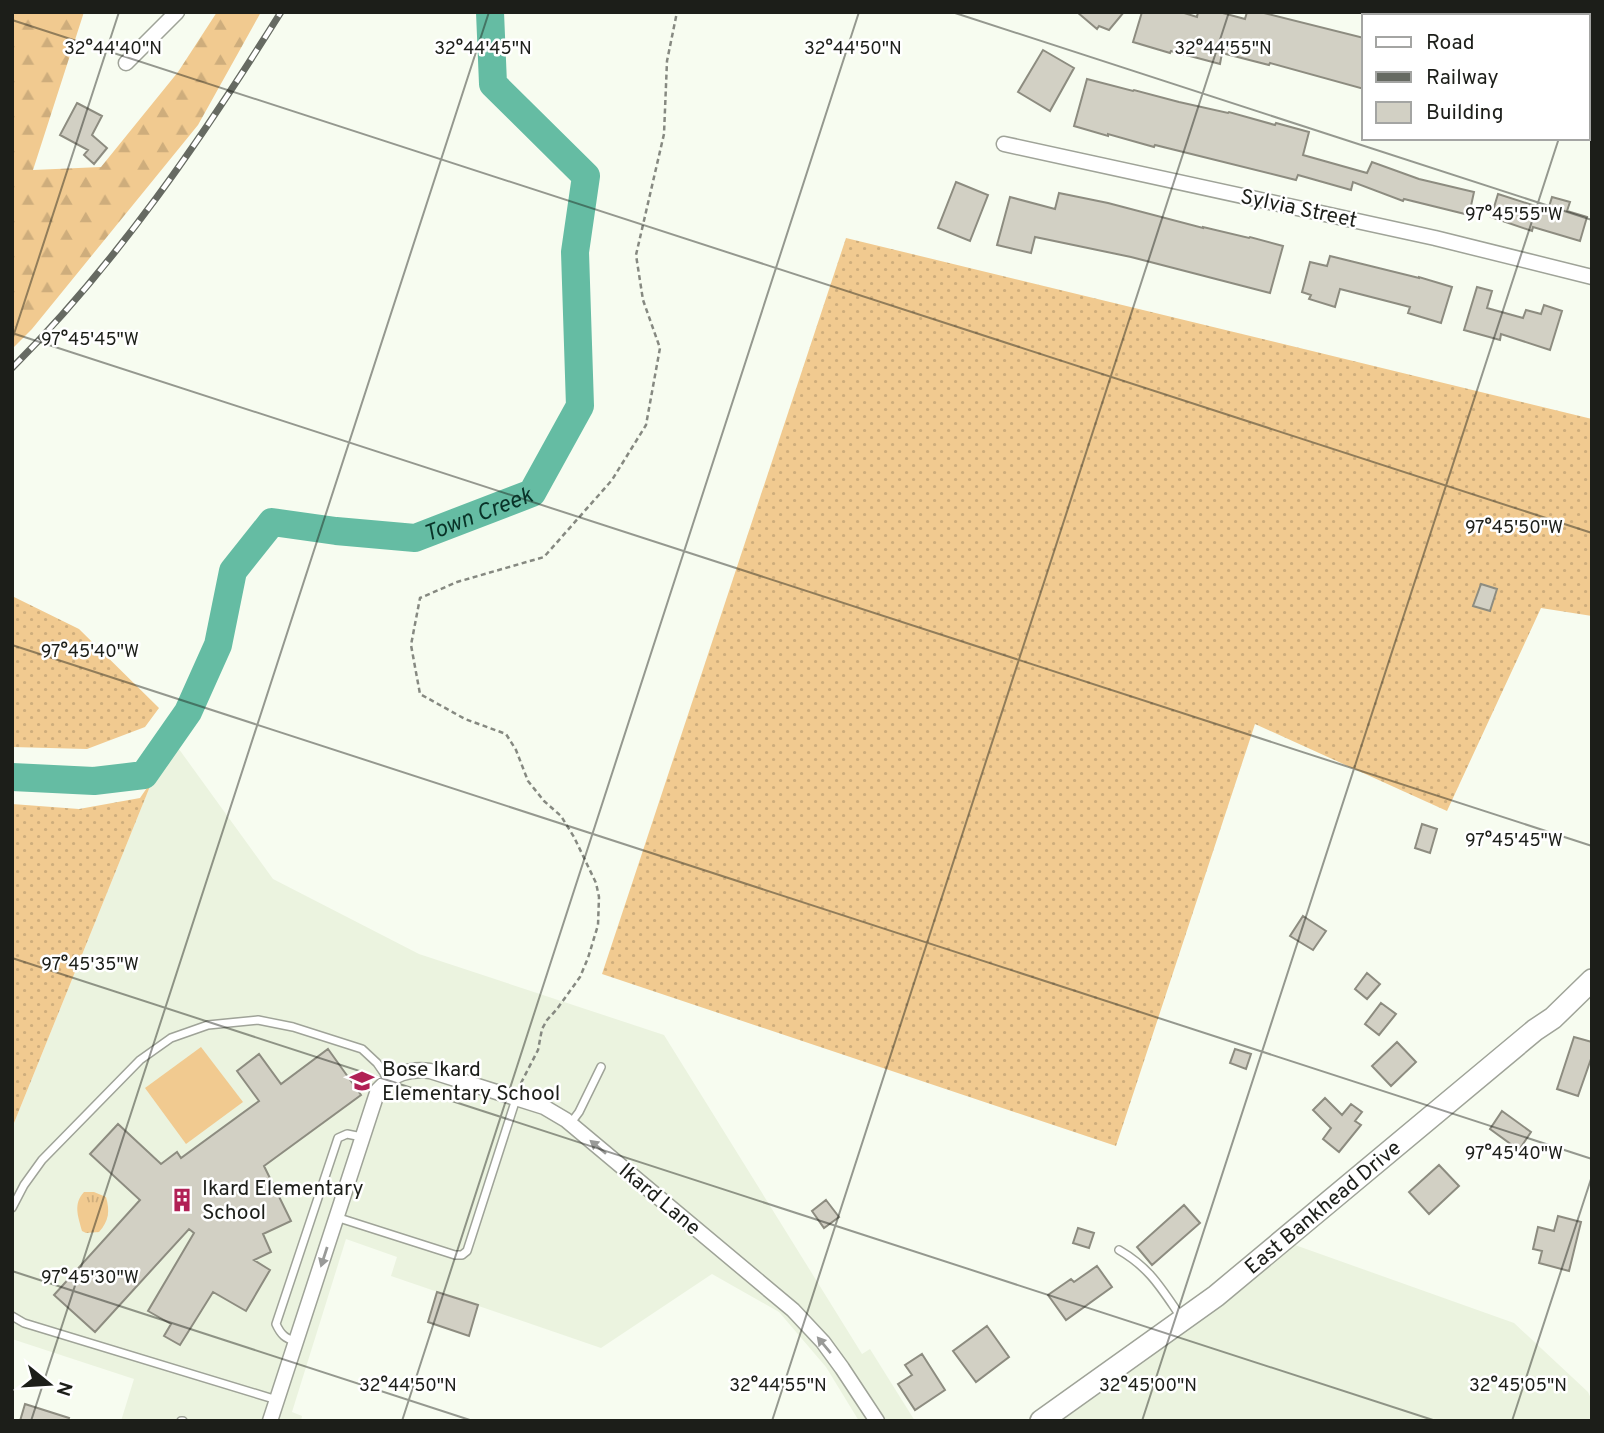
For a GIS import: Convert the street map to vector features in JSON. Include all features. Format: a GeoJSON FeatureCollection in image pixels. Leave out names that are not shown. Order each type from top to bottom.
{"type":"FeatureCollection","features":[{"type":"Feature","properties":{"kind":"street"},"geometry":{"type":"LineString","coordinates":[[126,63],[177,12]]}},
{"type":"Feature","properties":{"kind":"street","name":"Sylvia Street"},"geometry":{"type":"LineString","coordinates":[[1004,144],[1436,238],[1592,277]]}},
{"type":"Feature","properties":{"kind":"street","name":"East Bankhead Drive"},"geometry":{"type":"LineString","coordinates":[[1041,1421],[1216,1296],[1535,1030],[1553,1018],[1592,980]]}},
{"type":"Feature","properties":{"kind":"street","name":"Ikard Lane"},"geometry":{"type":"LineString","coordinates":[[388,1079],[417,1069],[430,1071],[544,1107],[570,1124],[793,1310],[842,1368],[877,1421]]}},
{"type":"Feature","properties":{"kind":"street"},"geometry":{"type":"LineString","coordinates":[[270,1421],[378,1090],[388,1079]]}},
{"type":"Feature","properties":{"kind":"lane"},"geometry":{"type":"LineString","coordinates":[[12,1208],[42,1160],[139,1060],[171,1038],[208,1025],[258,1020],[293,1027],[362,1049],[377,1063],[388,1079]]}},
{"type":"Feature","properties":{"kind":"lane"},"geometry":{"type":"LineString","coordinates":[[570,1124],[579,1112],[600,1067]]}},
{"type":"Feature","properties":{"kind":"lane"},"geometry":{"type":"LineString","coordinates":[[336,1217],[462,1255],[467,1251],[516,1098]]}},
{"type":"Feature","properties":{"kind":"lane"},"geometry":{"type":"LineString","coordinates":[[296,1342],[280,1333],[276,1324],[338,1138],[347,1134],[362,1137]]}},
{"type":"Feature","properties":{"kind":"lane"},"geometry":{"type":"LineString","coordinates":[[1119,1250],[1155,1278],[1183,1320]]}},
{"type":"Feature","properties":{"kind":"lane"},"geometry":{"type":"LineString","coordinates":[[12,1316],[276,1400]]}},
{"type":"Feature","properties":{"kind":"path"},"geometry":{"type":"LineString","coordinates":[[516,1098],[538,1050],[542,1029],[580,977],[588,958],[598,925],[599,897],[596,883],[561,816],[528,781],[516,750],[506,734],[466,719],[420,694],[411,645],[420,598],[457,582],[544,557],[612,480],[646,425],[660,348],[643,300],[636,255],[664,134],[667,61],[677,12]]}},
{"type":"Feature","properties":{"kind":"shaded area","name":"Bose Ikard Elementary School"},"geometry":{"type":"Polygon","coordinates":[[[176,745],[273,879],[419,954],[664,1035],[862,1354],[870,1349],[915,1421],[859,1421],[826,1367],[779,1312],[712,1274],[601,1348],[391,1276],[397,1257],[346,1239],[292,1412],[302,1416],[301,1421],[121,1421],[134,1379],[12,1339],[12,1128],[153,779],[176,745]]]}},
{"type":"Feature","properties":{"kind":"shaded area"},"geometry":{"type":"Polygon","coordinates":[[[1295,1245],[1514,1323],[1588,1392],[1592,1401],[1592,1421],[1061,1421],[1147,1360],[1295,1245]]]}},
{"type":"Feature","properties":{"kind":"green space"},"geometry":{"type":"Polygon","coordinates":[[[12,12],[84,12],[33,170],[101,167],[178,72],[217,12],[261,12],[198,125],[32,329],[12,349],[12,12]]]}},
{"type":"Feature","properties":{"kind":"green space"},"geometry":{"type":"Polygon","coordinates":[[[846,238],[1592,419],[1592,616],[1541,608],[1447,811],[1255,724],[1116,1146],[602,974],[846,238]]]}},
{"type":"Feature","properties":{"kind":"green space"},"geometry":{"type":"Polygon","coordinates":[[[12,596],[79,629],[159,708],[145,727],[87,749],[12,747],[12,596]]]}},
{"type":"Feature","properties":{"kind":"green space"},"geometry":{"type":"Polygon","coordinates":[[[153,779],[12,1128],[12,804],[79,809],[140,798],[153,779]]]}},
{"type":"Feature","properties":{"kind":"green space"},"geometry":{"type":"Polygon","coordinates":[[[201,1047],[243,1102],[186,1144],[145,1088],[201,1047]]]}},
{"type":"Feature","properties":{"kind":"green space"},"geometry":{"type":"Polygon","coordinates":[[[84,1192],[94,1192],[106,1197],[108,1216],[99,1232],[82,1231],[77,1206],[84,1192]]]}},
{"type":"Feature","properties":{"kind":"building"},"geometry":{"type":"Polygon","coordinates":[[[1077,12],[1124,12],[1109,30],[1099,26],[1097,29],[1077,12]]]}},
{"type":"Feature","properties":{"kind":"building"},"geometry":{"type":"Polygon","coordinates":[[[1142,12],[1181,12],[1197,17],[1198,12],[1219,12],[1245,19],[1247,12],[1260,12],[1362,38],[1362,88],[1222,53],[1220,64],[1133,42],[1142,12]]]}},
{"type":"Feature","properties":{"kind":"building"},"geometry":{"type":"Polygon","coordinates":[[[1043,50],[1074,68],[1050,111],[1018,92],[1043,50]]]}},
{"type":"Feature","properties":{"kind":"building"},"geometry":{"type":"Polygon","coordinates":[[[1087,79],[1309,132],[1303,155],[1367,173],[1372,162],[1419,179],[1474,192],[1469,215],[1404,199],[1403,201],[1353,182],[1351,190],[1298,175],[1296,180],[1074,126],[1087,79]]]}},
{"type":"Feature","properties":{"kind":"building"},"geometry":{"type":"Polygon","coordinates":[[[77,103],[102,116],[92,135],[107,148],[94,164],[84,155],[88,150],[60,135],[77,103]]]}},
{"type":"Feature","properties":{"kind":"building"},"geometry":{"type":"Polygon","coordinates":[[[956,182],[988,195],[970,241],[938,228],[956,182]]]}},
{"type":"Feature","properties":{"kind":"building"},"geometry":{"type":"Polygon","coordinates":[[[1059,193],[1283,246],[1270,293],[1131,257],[1035,237],[1031,253],[997,245],[1010,197],[1055,209],[1059,193]]]}},
{"type":"Feature","properties":{"kind":"building"},"geometry":{"type":"Polygon","coordinates":[[[1498,194],[1548,210],[1552,197],[1570,202],[1567,211],[1587,217],[1580,241],[1533,227],[1532,231],[1491,217],[1498,194]]]}},
{"type":"Feature","properties":{"kind":"building"},"geometry":{"type":"Polygon","coordinates":[[[1330,256],[1452,287],[1441,323],[1408,313],[1410,307],[1340,289],[1335,307],[1309,299],[1311,295],[1302,292],[1310,262],[1327,266],[1330,256]]]}},
{"type":"Feature","properties":{"kind":"building"},"geometry":{"type":"Polygon","coordinates":[[[1477,287],[1492,291],[1487,308],[1523,318],[1526,310],[1541,314],[1544,305],[1562,311],[1550,350],[1501,334],[1500,340],[1464,330],[1477,287]]]}},
{"type":"Feature","properties":{"kind":"building"},"geometry":{"type":"Polygon","coordinates":[[[1481,584],[1497,589],[1490,611],[1473,606],[1481,584]]]}},
{"type":"Feature","properties":{"kind":"building"},"geometry":{"type":"Polygon","coordinates":[[[1422,824],[1437,829],[1430,853],[1415,848],[1422,824]]]}},
{"type":"Feature","properties":{"kind":"building"},"geometry":{"type":"Polygon","coordinates":[[[1303,916],[1326,931],[1313,950],[1290,936],[1303,916]]]}},
{"type":"Feature","properties":{"kind":"building"},"geometry":{"type":"Polygon","coordinates":[[[1367,973],[1380,984],[1367,999],[1355,989],[1367,973]]]}},
{"type":"Feature","properties":{"kind":"building"},"geometry":{"type":"Polygon","coordinates":[[[1381,1003],[1396,1014],[1379,1035],[1365,1024],[1381,1003]]]}},
{"type":"Feature","properties":{"kind":"building"},"geometry":{"type":"Polygon","coordinates":[[[1574,1037],[1592,1042],[1592,1056],[1578,1096],[1557,1089],[1574,1037]]]}},
{"type":"Feature","properties":{"kind":"building"},"geometry":{"type":"Polygon","coordinates":[[[1397,1042],[1416,1062],[1391,1086],[1372,1066],[1397,1042]]]}},
{"type":"Feature","properties":{"kind":"building","name":"Ikard Elementary School"},"geometry":{"type":"Polygon","coordinates":[[[328,1049],[361,1095],[264,1166],[291,1221],[263,1234],[271,1252],[254,1260],[270,1270],[246,1311],[213,1292],[180,1345],[164,1336],[171,1324],[148,1311],[194,1233],[189,1229],[95,1332],[54,1295],[140,1200],[90,1154],[118,1124],[161,1164],[177,1152],[181,1158],[259,1101],[237,1071],[259,1054],[281,1084],[328,1049]]]}},
{"type":"Feature","properties":{"kind":"building"},"geometry":{"type":"Polygon","coordinates":[[[1235,1049],[1251,1054],[1246,1069],[1230,1063],[1235,1049]]]}},
{"type":"Feature","properties":{"kind":"building"},"geometry":{"type":"Polygon","coordinates":[[[1325,1098],[1342,1115],[1351,1104],[1362,1112],[1355,1121],[1361,1125],[1339,1152],[1323,1139],[1331,1128],[1313,1110],[1325,1098]]]}},
{"type":"Feature","properties":{"kind":"building"},"geometry":{"type":"Polygon","coordinates":[[[1502,1111],[1531,1132],[1519,1150],[1490,1129],[1502,1111]]]}},
{"type":"Feature","properties":{"kind":"building"},"geometry":{"type":"Polygon","coordinates":[[[1439,1165],[1459,1186],[1429,1214],[1409,1192],[1439,1165]]]}},
{"type":"Feature","properties":{"kind":"building"},"geometry":{"type":"Polygon","coordinates":[[[826,1200],[839,1217],[824,1228],[812,1211],[826,1200]]]}},
{"type":"Feature","properties":{"kind":"building"},"geometry":{"type":"Polygon","coordinates":[[[1184,1205],[1200,1223],[1152,1265],[1137,1247],[1184,1205]]]}},
{"type":"Feature","properties":{"kind":"building"},"geometry":{"type":"Polygon","coordinates":[[[1558,1216],[1581,1222],[1569,1271],[1539,1263],[1542,1251],[1533,1249],[1538,1227],[1554,1231],[1558,1216]]]}},
{"type":"Feature","properties":{"kind":"building"},"geometry":{"type":"Polygon","coordinates":[[[1078,1228],[1094,1233],[1089,1248],[1073,1243],[1078,1228]]]}},
{"type":"Feature","properties":{"kind":"building"},"geometry":{"type":"Polygon","coordinates":[[[1097,1266],[1112,1287],[1066,1320],[1048,1295],[1097,1266]]]}},
{"type":"Feature","properties":{"kind":"building"},"geometry":{"type":"Polygon","coordinates":[[[437,1292],[478,1305],[469,1336],[428,1322],[437,1292]]]}},
{"type":"Feature","properties":{"kind":"building"},"geometry":{"type":"Polygon","coordinates":[[[987,1326],[1009,1357],[976,1382],[953,1351],[987,1326]]]}},
{"type":"Feature","properties":{"kind":"building"},"geometry":{"type":"Polygon","coordinates":[[[922,1354],[945,1390],[915,1410],[898,1384],[912,1375],[905,1365],[922,1354]]]}},
{"type":"Feature","properties":{"kind":"building"},"geometry":{"type":"Polygon","coordinates":[[[25,1404],[69,1418],[68,1421],[20,1421],[25,1404]]]}},
{"type":"Feature","properties":{"kind":"waterway","name":"Town Creek"},"geometry":{"type":"LineString","coordinates":[[12,777],[94,781],[144,775],[188,712],[218,645],[233,571],[272,522],[415,538],[532,493],[580,406],[575,252],[586,176],[493,84],[490,12]]}},
{"type":"Feature","properties":{"kind":"railway"},"geometry":{"type":"LineString","coordinates":[[12,368],[88,285],[157,198],[221,106],[281,12]]}},
{"type":"Feature","properties":{"kind":"place","name":"Bose Ikard Elementary School"},"geometry":{"type":"Point","coordinates":[362,1081]}},
{"type":"Feature","properties":{"kind":"place","name":"Ikard Elementary School"},"geometry":{"type":"Point","coordinates":[182,1200]}}]}
